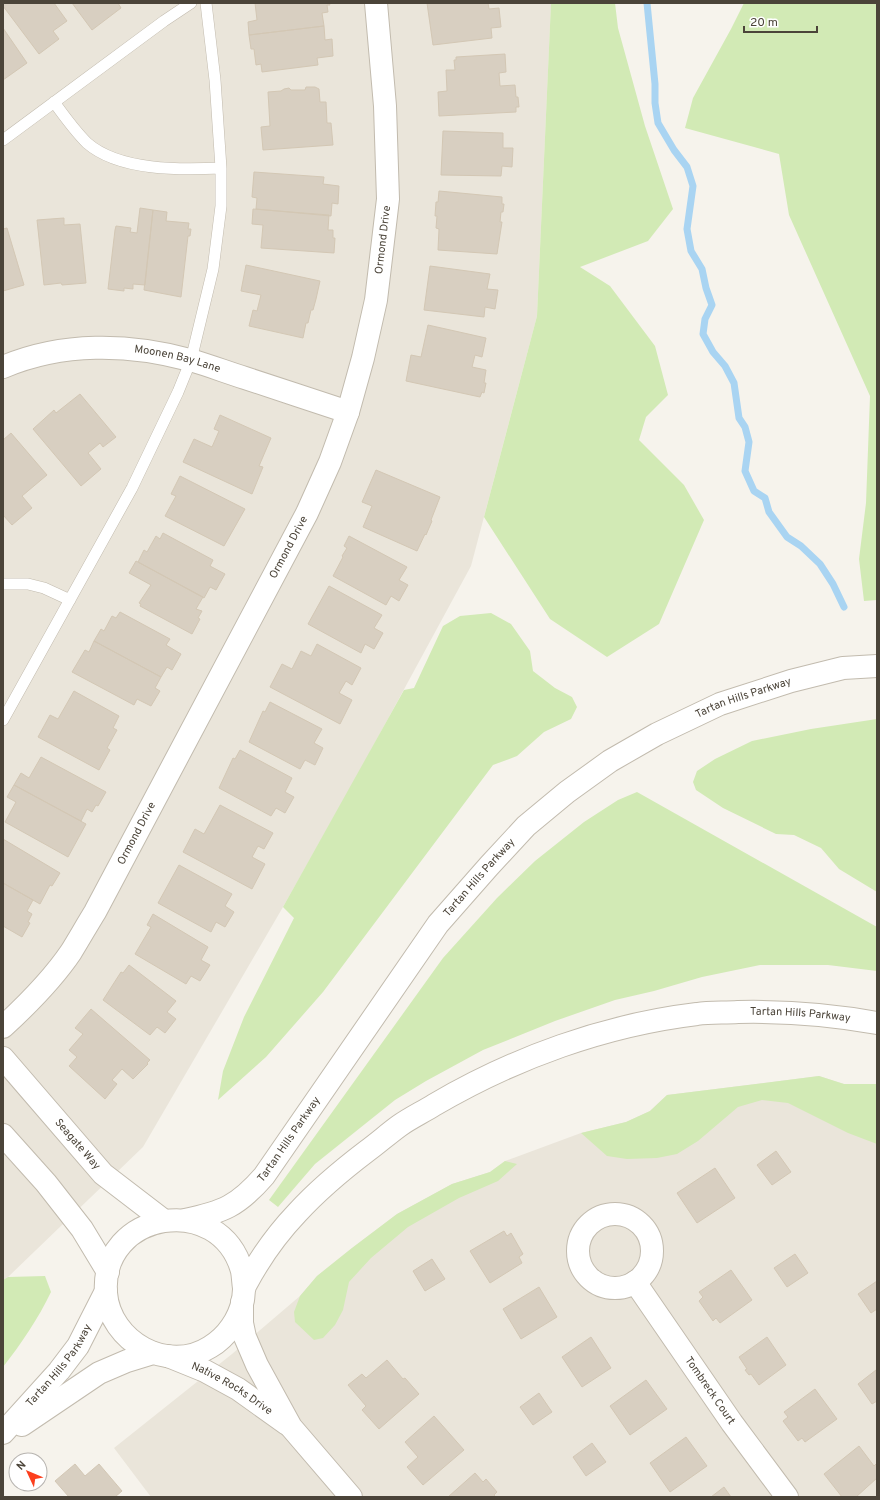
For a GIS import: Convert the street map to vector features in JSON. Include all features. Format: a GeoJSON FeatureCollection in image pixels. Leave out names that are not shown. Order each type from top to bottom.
{"type":"FeatureCollection","features":[{"type":"Feature","properties":{"kind":"street","name":"Ormond Drive"},"geometry":{"type":"LineString","coordinates":[[3,1027],[28,1004],[47,983],[71,952],[95,912],[307,513],[330,462],[348,412],[376,300],[388,199],[385,106],[376,3]]}},
{"type":"Feature","properties":{"kind":"street","name":"Moonen Bay Lane"},"geometry":{"type":"LineString","coordinates":[[3,367],[21,360],[64,350],[107,347],[130,348],[191,360],[348,412]]}},
{"type":"Feature","properties":{"kind":"street","name":"Tartan Hills Parkway"},"geometry":{"type":"LineString","coordinates":[[3,1433],[59,1371],[78,1346],[107,1281],[112,1259],[119,1248],[138,1230],[150,1224],[163,1220],[185,1220],[222,1211],[235,1203],[255,1186],[273,1163],[438,924],[526,826],[567,792],[610,761],[658,734],[720,704],[791,680],[843,668],[877,666]]}},
{"type":"Feature","properties":{"kind":"street","name":"Tartan Hills Parkway"},"geometry":{"type":"LineString","coordinates":[[3,1438],[99,1373],[127,1361],[161,1355],[182,1356],[197,1353],[210,1348],[231,1328],[238,1316],[243,1295],[263,1256],[279,1234],[311,1198],[343,1169],[400,1125],[465,1087],[520,1062],[568,1044],[634,1025],[699,1013],[774,1011],[839,1016],[877,1023]]}},
{"type":"Feature","properties":{"kind":"street","name":"Seagate Way"},"geometry":{"type":"LineString","coordinates":[[3,1058],[103,1174],[163,1220]]}},
{"type":"Feature","properties":{"kind":"street"},"geometry":{"type":"LineString","coordinates":[[3,1135],[46,1183],[82,1229],[107,1281]]}},
{"type":"Feature","properties":{"kind":"street","name":"Tartan Hills Parkway"},"geometry":{"type":"LineString","coordinates":[[185,1220],[200,1224],[215,1232],[227,1242],[236,1256],[242,1272],[243,1295]]}},
{"type":"Feature","properties":{"kind":"street","name":"Tartan Hills Parkway"},"geometry":{"type":"LineString","coordinates":[[107,1281],[108,1304],[113,1318],[120,1330],[129,1340],[140,1348],[161,1355]]}},
{"type":"Feature","properties":{"kind":"street","name":"Tombreck Court"},"geometry":{"type":"LineString","coordinates":[[635,1282],[732,1423],[787,1497]]}},
{"type":"Feature","properties":{"kind":"street","name":"Native Rocks Drive"},"geometry":{"type":"LineString","coordinates":[[243,1295],[242,1323],[249,1348],[257,1366],[291,1427],[351,1497]]}},
{"type":"Feature","properties":{"kind":"street","name":"Native Rocks Drive"},"geometry":{"type":"LineString","coordinates":[[161,1355],[205,1372],[238,1389],[291,1427]]}},
{"type":"Feature","properties":{"kind":"lane"},"geometry":{"type":"LineString","coordinates":[[3,140],[164,21],[191,3]]}},
{"type":"Feature","properties":{"kind":"lane"},"geometry":{"type":"LineString","coordinates":[[3,720],[132,488],[178,392],[191,360],[213,269],[221,206],[221,168],[215,80],[206,3]]}},
{"type":"Feature","properties":{"kind":"lane"},"geometry":{"type":"LineString","coordinates":[[54,102],[69,122],[88,143],[114,159],[151,167],[193,170],[221,168]]}},
{"type":"Feature","properties":{"kind":"lane"},"geometry":{"type":"LineString","coordinates":[[3,584],[28,584],[44,588],[70,600]]}},
{"type":"Feature","properties":{"kind":"shaded area"},"geometry":{"type":"Polygon","coordinates":[[[3,3],[551,3],[537,316],[471,566],[358,774],[283,907],[143,1147],[8,1277],[3,1280],[3,3]]]}},
{"type":"Feature","properties":{"kind":"shaded area"},"geometry":{"type":"Polygon","coordinates":[[[819,1076],[844,1084],[877,1084],[877,1497],[151,1497],[114,1448],[232,1354],[300,1296],[317,1276],[352,1248],[397,1214],[452,1184],[490,1172],[505,1161],[581,1133],[626,1122],[650,1111],[667,1095],[819,1076]]]}},
{"type":"Feature","properties":{"kind":"green space"},"geometry":{"type":"Polygon","coordinates":[[[551,3],[615,3],[618,28],[645,126],[673,209],[648,241],[580,267],[610,286],[655,346],[668,395],[646,417],[639,440],[684,485],[704,520],[659,624],[607,657],[550,619],[484,517],[537,316],[551,3]]]}},
{"type":"Feature","properties":{"kind":"green space"},"geometry":{"type":"Polygon","coordinates":[[[744,3],[877,3],[877,600],[864,601],[859,559],[866,503],[870,396],[789,215],[779,154],[685,128],[693,98],[744,3]]]}},
{"type":"Feature","properties":{"kind":"green space"},"geometry":{"type":"Polygon","coordinates":[[[491,613],[511,624],[530,651],[533,671],[555,688],[572,697],[577,707],[571,719],[544,732],[517,756],[493,765],[323,992],[266,1057],[218,1100],[223,1071],[244,1017],[294,918],[283,907],[404,690],[414,688],[443,626],[460,616],[491,613]]]}},
{"type":"Feature","properties":{"kind":"green space"},"geometry":{"type":"Polygon","coordinates":[[[877,719],[877,892],[839,869],[821,848],[794,835],[776,834],[723,808],[696,790],[693,782],[697,771],[715,759],[752,741],[811,729],[877,719]]]}},
{"type":"Feature","properties":{"kind":"green space"},"geometry":{"type":"Polygon","coordinates":[[[637,792],[877,927],[877,971],[828,965],[760,965],[702,977],[654,991],[615,1000],[555,1021],[483,1050],[426,1081],[395,1100],[315,1164],[278,1207],[269,1200],[443,958],[497,898],[535,861],[584,822],[618,800],[637,792]]]}},
{"type":"Feature","properties":{"kind":"green space"},"geometry":{"type":"Polygon","coordinates":[[[819,1076],[844,1084],[877,1084],[877,1144],[848,1133],[788,1103],[762,1100],[738,1107],[698,1141],[677,1154],[657,1158],[627,1159],[607,1156],[581,1133],[626,1122],[650,1111],[667,1095],[819,1076]]]}},
{"type":"Feature","properties":{"kind":"green space"},"geometry":{"type":"Polygon","coordinates":[[[505,1161],[517,1164],[498,1181],[459,1198],[408,1227],[371,1258],[349,1282],[343,1310],[335,1325],[323,1338],[314,1340],[295,1322],[294,1312],[300,1296],[317,1276],[352,1248],[397,1214],[452,1184],[490,1172],[505,1161]]]}},
{"type":"Feature","properties":{"kind":"green space"},"geometry":{"type":"Polygon","coordinates":[[[45,1276],[51,1292],[29,1331],[3,1367],[3,1280],[8,1277],[45,1276]]]}},
{"type":"Feature","properties":{"kind":"building"},"geometry":{"type":"Polygon","coordinates":[[[3,3],[54,3],[67,21],[53,31],[59,39],[39,54],[3,6],[3,3]]]}},
{"type":"Feature","properties":{"kind":"building"},"geometry":{"type":"Polygon","coordinates":[[[72,3],[118,3],[121,8],[92,30],[72,3]]]}},
{"type":"Feature","properties":{"kind":"building"},"geometry":{"type":"Polygon","coordinates":[[[255,3],[329,3],[330,5],[327,5],[328,12],[322,13],[324,26],[249,35],[248,22],[257,20],[255,3]]]}},
{"type":"Feature","properties":{"kind":"building"},"geometry":{"type":"Polygon","coordinates":[[[427,3],[488,3],[489,9],[499,8],[501,27],[491,28],[492,38],[433,45],[427,3]]]}},
{"type":"Feature","properties":{"kind":"building"},"geometry":{"type":"Polygon","coordinates":[[[324,26],[325,40],[332,39],[333,56],[317,58],[318,65],[262,72],[261,64],[256,65],[254,49],[251,49],[249,35],[324,26]]]}},
{"type":"Feature","properties":{"kind":"building"},"geometry":{"type":"Polygon","coordinates":[[[3,28],[27,63],[3,80],[3,28]]]}},
{"type":"Feature","properties":{"kind":"building"},"geometry":{"type":"Polygon","coordinates":[[[505,54],[506,72],[499,73],[500,86],[515,85],[519,107],[516,107],[516,112],[439,116],[438,92],[447,91],[446,70],[455,70],[454,60],[456,60],[456,57],[505,54]]]}},
{"type":"Feature","properties":{"kind":"building"},"geometry":{"type":"Polygon","coordinates":[[[306,87],[315,87],[319,89],[320,102],[326,102],[327,123],[331,123],[333,145],[263,150],[261,127],[270,126],[268,92],[281,91],[289,88],[291,90],[305,90],[306,87]]]}},
{"type":"Feature","properties":{"kind":"building"},"geometry":{"type":"Polygon","coordinates":[[[443,131],[503,133],[503,148],[513,148],[512,167],[502,166],[501,176],[441,175],[443,131]]]}},
{"type":"Feature","properties":{"kind":"building"},"geometry":{"type":"Polygon","coordinates":[[[254,172],[324,177],[323,184],[339,186],[338,204],[332,203],[331,216],[256,209],[257,198],[252,197],[254,172]]]}},
{"type":"Feature","properties":{"kind":"building"},"geometry":{"type":"Polygon","coordinates":[[[439,191],[502,197],[502,204],[504,204],[503,212],[501,212],[500,222],[502,222],[497,254],[438,250],[439,229],[436,228],[437,216],[435,216],[436,202],[438,202],[439,191]]]}},
{"type":"Feature","properties":{"kind":"building"},"geometry":{"type":"Polygon","coordinates":[[[140,208],[153,210],[145,285],[133,284],[133,289],[124,288],[124,291],[108,289],[116,226],[131,228],[130,232],[137,233],[140,208]]]}},
{"type":"Feature","properties":{"kind":"building"},"geometry":{"type":"Polygon","coordinates":[[[253,209],[329,215],[328,230],[333,230],[333,238],[335,238],[334,253],[261,248],[263,225],[252,224],[253,209]]]}},
{"type":"Feature","properties":{"kind":"building"},"geometry":{"type":"Polygon","coordinates":[[[153,210],[167,212],[166,221],[189,223],[188,229],[191,229],[190,236],[188,236],[181,297],[144,290],[153,210]]]}},
{"type":"Feature","properties":{"kind":"building"},"geometry":{"type":"Polygon","coordinates":[[[64,218],[64,225],[80,224],[86,283],[44,285],[37,220],[64,218]]]}},
{"type":"Feature","properties":{"kind":"building"},"geometry":{"type":"Polygon","coordinates":[[[7,228],[24,285],[3,291],[3,229],[7,228]]]}},
{"type":"Feature","properties":{"kind":"building"},"geometry":{"type":"Polygon","coordinates":[[[246,265],[320,281],[313,310],[311,310],[308,323],[306,323],[303,338],[249,326],[253,310],[257,311],[261,295],[241,291],[246,265]]]}},
{"type":"Feature","properties":{"kind":"building"},"geometry":{"type":"Polygon","coordinates":[[[430,266],[490,274],[487,289],[498,290],[495,309],[485,307],[484,317],[424,310],[430,266]]]}},
{"type":"Feature","properties":{"kind":"building"},"geometry":{"type":"Polygon","coordinates":[[[428,325],[486,338],[482,357],[475,355],[472,367],[486,370],[484,393],[482,392],[480,397],[406,381],[411,355],[421,357],[428,325]]]}},
{"type":"Feature","properties":{"kind":"building"},"geometry":{"type":"Polygon","coordinates":[[[80,394],[116,437],[103,447],[100,443],[88,453],[101,469],[81,486],[33,429],[54,410],[56,413],[80,394]]]}},
{"type":"Feature","properties":{"kind":"building"},"geometry":{"type":"Polygon","coordinates":[[[220,415],[271,438],[259,466],[263,467],[252,494],[183,462],[194,439],[212,447],[219,431],[214,429],[220,415]]]}},
{"type":"Feature","properties":{"kind":"building"},"geometry":{"type":"Polygon","coordinates":[[[11,433],[47,475],[22,496],[32,508],[12,525],[3,515],[3,440],[11,433]]]}},
{"type":"Feature","properties":{"kind":"building"},"geometry":{"type":"Polygon","coordinates":[[[376,470],[440,497],[431,520],[432,521],[417,551],[363,527],[372,506],[362,502],[376,470]]]}},
{"type":"Feature","properties":{"kind":"building"},"geometry":{"type":"Polygon","coordinates":[[[180,476],[245,509],[224,546],[165,516],[176,496],[171,494],[180,476]]]}},
{"type":"Feature","properties":{"kind":"building"},"geometry":{"type":"Polygon","coordinates":[[[163,533],[213,560],[210,566],[225,574],[216,590],[210,587],[204,598],[138,562],[144,550],[147,552],[156,536],[160,539],[163,533]]]}},
{"type":"Feature","properties":{"kind":"building"},"geometry":{"type":"Polygon","coordinates":[[[349,536],[407,567],[399,580],[408,585],[399,601],[391,596],[386,605],[333,576],[347,548],[344,546],[349,536]]]}},
{"type":"Feature","properties":{"kind":"building"},"geometry":{"type":"Polygon","coordinates":[[[136,561],[203,597],[196,609],[202,611],[198,618],[200,619],[192,634],[140,606],[141,604],[139,603],[151,585],[129,573],[136,561]]]}},
{"type":"Feature","properties":{"kind":"building"},"geometry":{"type":"Polygon","coordinates":[[[329,586],[382,615],[374,628],[383,633],[374,649],[365,644],[361,653],[308,624],[329,586]]]}},
{"type":"Feature","properties":{"kind":"building"},"geometry":{"type":"Polygon","coordinates":[[[120,612],[170,639],[166,645],[181,654],[172,670],[167,667],[161,677],[94,641],[101,629],[104,631],[112,616],[116,618],[120,612]]]}},
{"type":"Feature","properties":{"kind":"building"},"geometry":{"type":"Polygon","coordinates":[[[94,641],[161,677],[155,688],[160,691],[151,706],[137,699],[134,705],[72,672],[85,650],[89,652],[94,641]]]}},
{"type":"Feature","properties":{"kind":"building"},"geometry":{"type":"Polygon","coordinates":[[[317,644],[361,668],[352,685],[346,681],[339,693],[352,700],[340,724],[270,687],[282,664],[292,669],[301,651],[311,656],[317,644]]]}},
{"type":"Feature","properties":{"kind":"building"},"geometry":{"type":"Polygon","coordinates":[[[74,691],[119,716],[113,728],[117,730],[107,748],[110,750],[99,770],[38,737],[50,715],[58,719],[74,691]]]}},
{"type":"Feature","properties":{"kind":"building"},"geometry":{"type":"Polygon","coordinates":[[[270,702],[322,729],[314,743],[323,748],[315,765],[305,760],[300,769],[249,742],[263,711],[265,712],[270,702]]]}},
{"type":"Feature","properties":{"kind":"building"},"geometry":{"type":"Polygon","coordinates":[[[240,750],[292,778],[285,792],[294,797],[285,813],[276,808],[271,816],[219,788],[233,758],[235,759],[240,750]]]}},
{"type":"Feature","properties":{"kind":"building"},"geometry":{"type":"Polygon","coordinates":[[[41,757],[106,792],[98,806],[96,805],[92,812],[87,809],[81,821],[14,785],[21,773],[29,778],[41,757]]]}},
{"type":"Feature","properties":{"kind":"building"},"geometry":{"type":"Polygon","coordinates":[[[14,785],[86,824],[68,857],[5,822],[16,802],[7,797],[14,785]]]}},
{"type":"Feature","properties":{"kind":"building"},"geometry":{"type":"Polygon","coordinates":[[[220,805],[273,833],[264,849],[258,846],[252,857],[265,864],[252,889],[183,852],[195,829],[204,834],[220,805]]]}},
{"type":"Feature","properties":{"kind":"building"},"geometry":{"type":"Polygon","coordinates":[[[3,839],[60,873],[52,886],[50,885],[40,904],[3,883],[3,839]]]}},
{"type":"Feature","properties":{"kind":"building"},"geometry":{"type":"Polygon","coordinates":[[[179,865],[232,894],[225,906],[234,912],[225,927],[216,922],[211,932],[158,903],[179,865]]]}},
{"type":"Feature","properties":{"kind":"building"},"geometry":{"type":"Polygon","coordinates":[[[3,883],[33,900],[27,911],[32,914],[28,922],[30,923],[22,937],[3,926],[3,883]]]}},
{"type":"Feature","properties":{"kind":"building"},"geometry":{"type":"Polygon","coordinates":[[[153,914],[208,947],[201,960],[210,965],[200,981],[191,976],[186,984],[135,954],[151,927],[147,925],[153,914]]]}},
{"type":"Feature","properties":{"kind":"building"},"geometry":{"type":"Polygon","coordinates":[[[129,965],[176,1001],[167,1012],[176,1019],[165,1033],[157,1027],[150,1035],[103,1000],[121,972],[123,973],[129,965]]]}},
{"type":"Feature","properties":{"kind":"building"},"geometry":{"type":"Polygon","coordinates":[[[91,1009],[150,1060],[133,1079],[122,1069],[112,1080],[117,1084],[105,1099],[69,1066],[77,1057],[69,1050],[83,1034],[75,1028],[91,1009]]]}},
{"type":"Feature","properties":{"kind":"building"},"geometry":{"type":"Polygon","coordinates":[[[776,1151],[791,1172],[772,1185],[757,1165],[776,1151]]]}},
{"type":"Feature","properties":{"kind":"building"},"geometry":{"type":"Polygon","coordinates":[[[715,1168],[735,1198],[697,1223],[677,1193],[715,1168]]]}},
{"type":"Feature","properties":{"kind":"building"},"geometry":{"type":"Polygon","coordinates":[[[504,1231],[507,1236],[511,1233],[523,1254],[519,1257],[522,1263],[490,1283],[470,1251],[504,1231]]]}},
{"type":"Feature","properties":{"kind":"building"},"geometry":{"type":"Polygon","coordinates":[[[795,1254],[808,1273],[787,1287],[774,1268],[795,1254]]]}},
{"type":"Feature","properties":{"kind":"building"},"geometry":{"type":"Polygon","coordinates":[[[432,1259],[445,1279],[425,1291],[413,1271],[432,1259]]]}},
{"type":"Feature","properties":{"kind":"building"},"geometry":{"type":"Polygon","coordinates":[[[731,1270],[752,1300],[720,1323],[716,1318],[713,1321],[699,1301],[703,1297],[699,1292],[731,1270]]]}},
{"type":"Feature","properties":{"kind":"building"},"geometry":{"type":"Polygon","coordinates":[[[877,1281],[877,1309],[871,1313],[858,1294],[877,1281]]]}},
{"type":"Feature","properties":{"kind":"building"},"geometry":{"type":"Polygon","coordinates":[[[539,1287],[557,1317],[521,1339],[503,1309],[539,1287]]]}},
{"type":"Feature","properties":{"kind":"building"},"geometry":{"type":"Polygon","coordinates":[[[591,1337],[611,1368],[582,1387],[562,1357],[591,1337]]]}},
{"type":"Feature","properties":{"kind":"building"},"geometry":{"type":"Polygon","coordinates":[[[767,1337],[786,1365],[759,1385],[751,1374],[749,1375],[745,1370],[747,1369],[739,1357],[767,1337]]]}},
{"type":"Feature","properties":{"kind":"building"},"geometry":{"type":"Polygon","coordinates":[[[387,1360],[403,1379],[405,1378],[419,1394],[379,1429],[362,1410],[366,1406],[348,1385],[362,1374],[366,1378],[387,1360]]]}},
{"type":"Feature","properties":{"kind":"building"},"geometry":{"type":"Polygon","coordinates":[[[876,1370],[877,1401],[872,1404],[858,1384],[876,1370]]]}},
{"type":"Feature","properties":{"kind":"building"},"geometry":{"type":"Polygon","coordinates":[[[646,1380],[667,1409],[630,1435],[610,1406],[646,1380]]]}},
{"type":"Feature","properties":{"kind":"building"},"geometry":{"type":"Polygon","coordinates":[[[815,1389],[837,1419],[805,1442],[802,1438],[798,1441],[783,1421],[788,1417],[784,1412],[815,1389]]]}},
{"type":"Feature","properties":{"kind":"building"},"geometry":{"type":"Polygon","coordinates":[[[539,1393],[552,1412],[533,1425],[520,1407],[539,1393]]]}},
{"type":"Feature","properties":{"kind":"building"},"geometry":{"type":"Polygon","coordinates":[[[434,1416],[464,1450],[423,1485],[407,1467],[418,1457],[405,1442],[434,1416]]]}},
{"type":"Feature","properties":{"kind":"building"},"geometry":{"type":"Polygon","coordinates":[[[686,1437],[707,1466],[670,1492],[650,1463],[686,1437]]]}},
{"type":"Feature","properties":{"kind":"building"},"geometry":{"type":"Polygon","coordinates":[[[592,1443],[606,1462],[586,1476],[573,1457],[592,1443]]]}},
{"type":"Feature","properties":{"kind":"building"},"geometry":{"type":"Polygon","coordinates":[[[859,1446],[874,1466],[877,1463],[877,1478],[856,1497],[842,1497],[824,1474],[859,1446]]]}},
{"type":"Feature","properties":{"kind":"building"},"geometry":{"type":"Polygon","coordinates":[[[75,1464],[85,1476],[99,1464],[122,1491],[115,1497],[69,1497],[55,1481],[75,1464]]]}},
{"type":"Feature","properties":{"kind":"building"},"geometry":{"type":"Polygon","coordinates":[[[475,1473],[483,1482],[486,1479],[497,1492],[494,1495],[496,1497],[448,1497],[475,1473]]]}},
{"type":"Feature","properties":{"kind":"building"},"geometry":{"type":"Polygon","coordinates":[[[724,1487],[731,1497],[711,1497],[724,1487]]]}},
{"type":"Feature","properties":{"kind":"waterway"},"geometry":{"type":"LineString","coordinates":[[647,3],[658,123],[674,150],[687,167],[693,186],[687,229],[691,251],[702,269],[706,288],[712,305],[705,319],[703,334],[713,352],[725,366],[734,383],[739,418],[745,427],[749,442],[745,471],[754,491],[765,498],[769,512],[787,537],[801,546],[820,564],[833,584],[844,607]]}}]}
